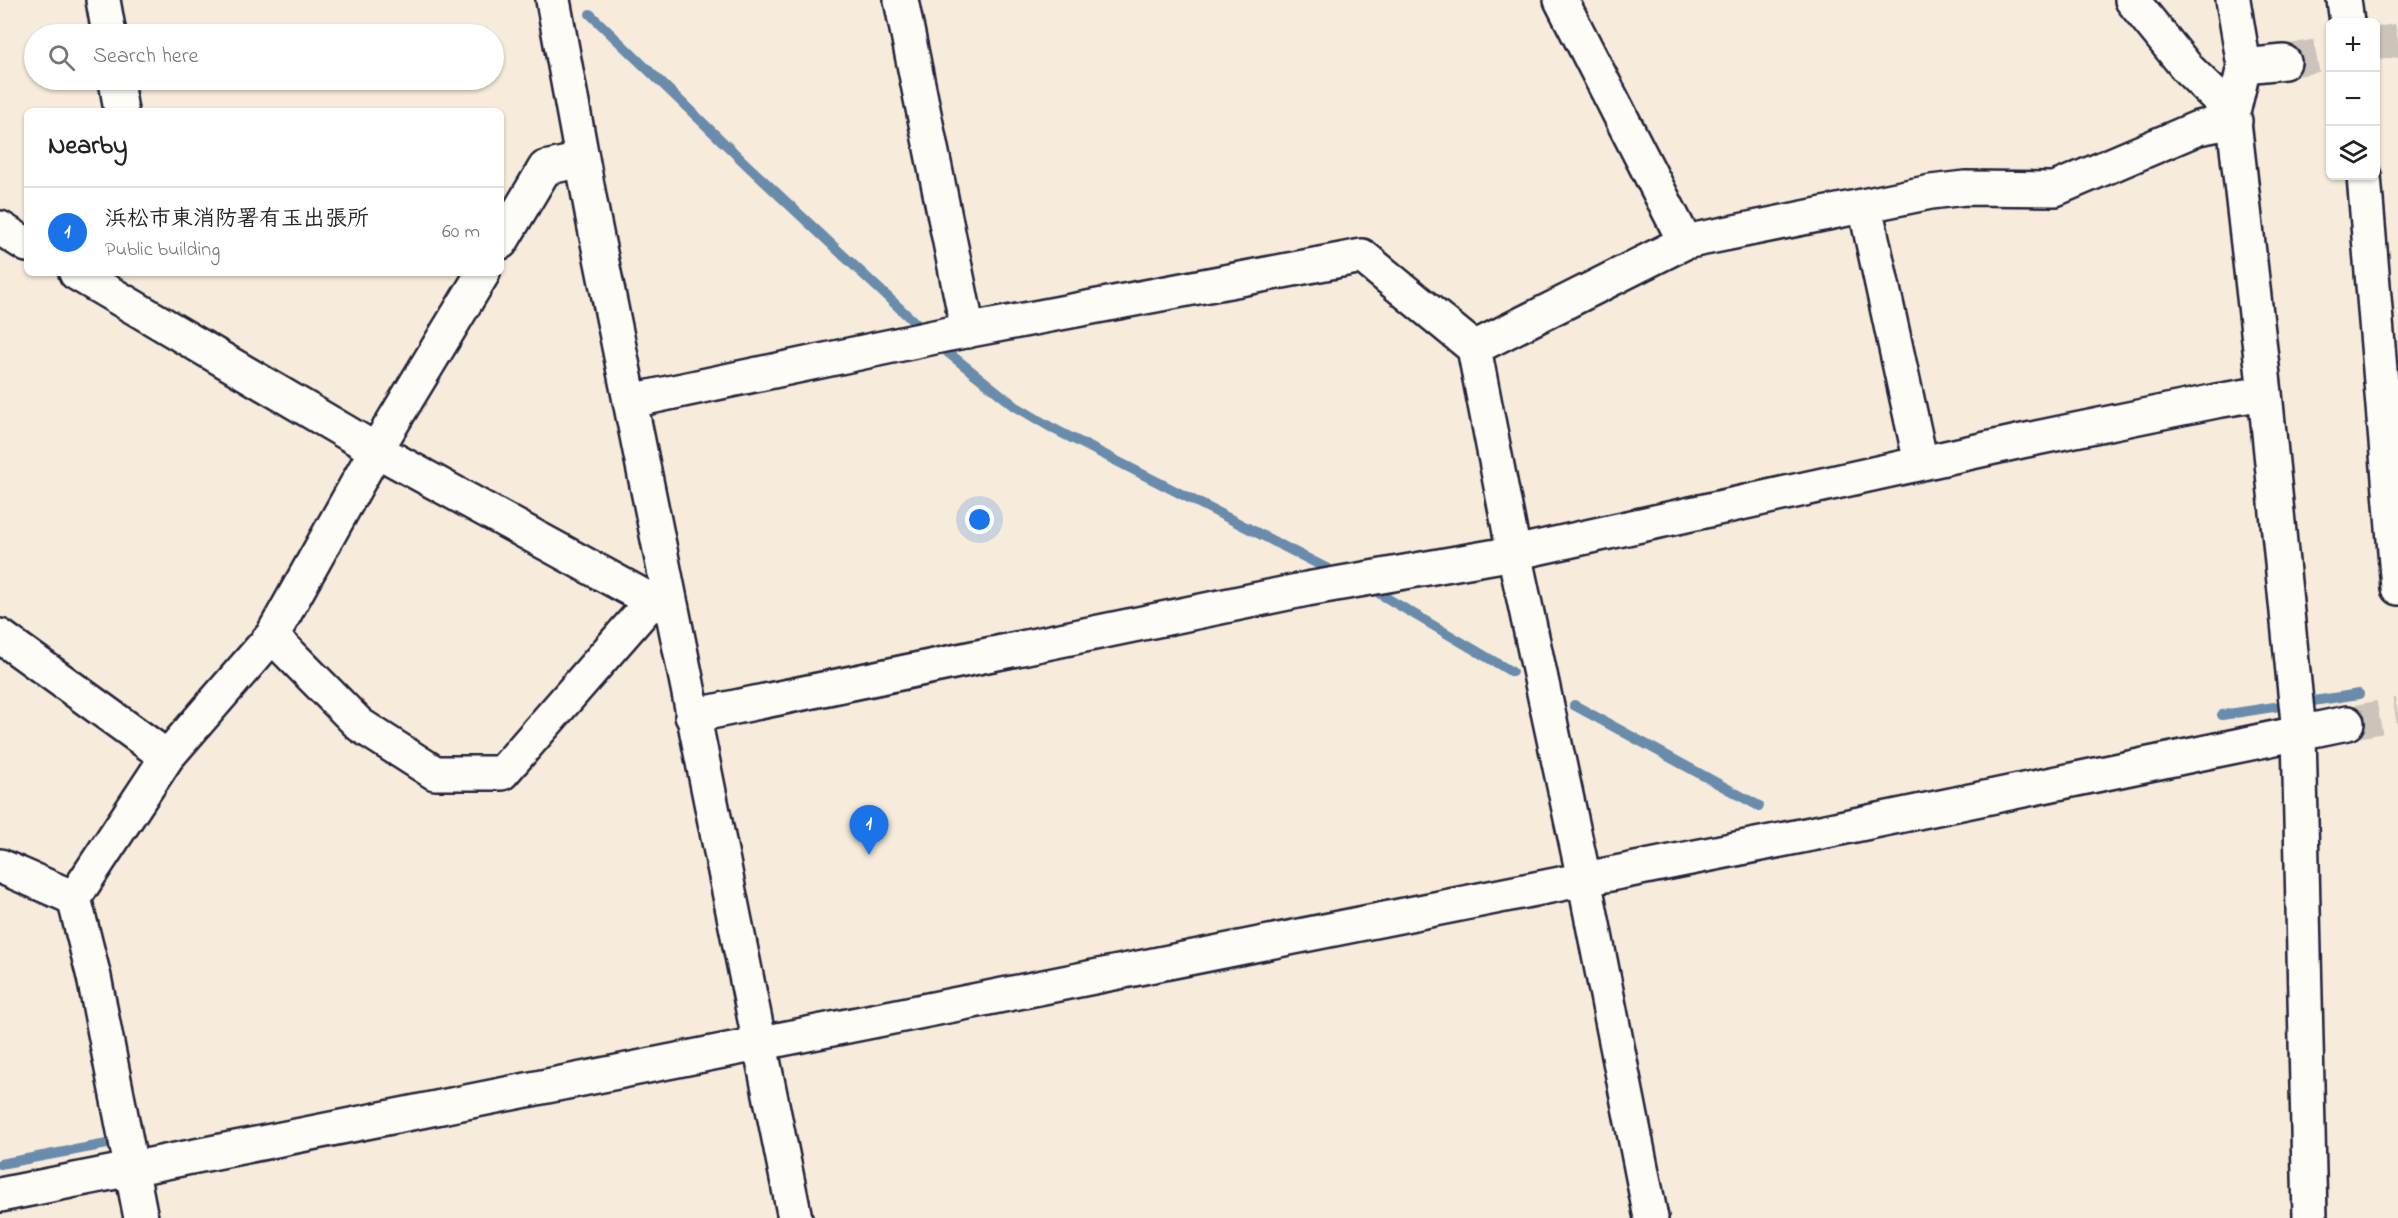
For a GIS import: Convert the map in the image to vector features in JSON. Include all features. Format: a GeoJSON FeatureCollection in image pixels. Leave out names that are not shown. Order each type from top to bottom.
{"type":"FeatureCollection","features":[{"type":"Feature","properties":{"kind":"main road"},"geometry":{"type":"LineString","coordinates":[[103,0],[107,24]]}},
{"type":"Feature","properties":{"kind":"main road"},"geometry":{"type":"LineString","coordinates":[[553,0],[582,160],[631,401],[662,606],[692,716],[795,1218]]}},
{"type":"Feature","properties":{"kind":"main road"},"geometry":{"type":"LineString","coordinates":[[901,0],[944,336]]}},
{"type":"Feature","properties":{"kind":"main road"},"geometry":{"type":"LineString","coordinates":[[1561,0],[1685,243]]}},
{"type":"Feature","properties":{"kind":"main road"},"geometry":{"type":"LineString","coordinates":[[2132,0],[2188,69],[2234,117]]}},
{"type":"Feature","properties":{"kind":"main road"},"geometry":{"type":"LineString","coordinates":[[2233,0],[2244,66],[2234,117],[2295,677],[2310,1218]]}},
{"type":"Feature","properties":{"kind":"main road"},"geometry":{"type":"LineString","coordinates":[[2344,0],[2346,18]]}},
{"type":"Feature","properties":{"kind":"main road"},"geometry":{"type":"LineString","coordinates":[[2244,66],[2284,62]]}},
{"type":"Feature","properties":{"kind":"main road"},"geometry":{"type":"LineString","coordinates":[[118,90],[121,108]]}},
{"type":"Feature","properties":{"kind":"main road"},"geometry":{"type":"LineString","coordinates":[[1474,348],[1685,243],[1931,192],[1965,188],[2055,189],[2198,128],[2234,117]]}},
{"type":"Feature","properties":{"kind":"main road"},"geometry":{"type":"LineString","coordinates":[[504,237],[545,168],[582,160]]}},
{"type":"Feature","properties":{"kind":"main road"},"geometry":{"type":"LineString","coordinates":[[2364,180],[2398,588]]}},
{"type":"Feature","properties":{"kind":"main road"},"geometry":{"type":"LineString","coordinates":[[1864,206],[1922,463]]}},
{"type":"Feature","properties":{"kind":"main road"},"geometry":{"type":"LineString","coordinates":[[0,228],[24,243]]}},
{"type":"Feature","properties":{"kind":"main road"},"geometry":{"type":"LineString","coordinates":[[631,401],[944,336],[1362,256],[1474,348],[1514,553],[1584,879],[1651,1218]]}},
{"type":"Feature","properties":{"kind":"main road"},"geometry":{"type":"LineString","coordinates":[[87,276],[112,283],[376,450],[662,606]]}},
{"type":"Feature","properties":{"kind":"main road"},"geometry":{"type":"LineString","coordinates":[[141,1218],[94,977],[74,898],[167,757],[272,636],[376,450],[481,276]]}},
{"type":"Feature","properties":{"kind":"main road"},"geometry":{"type":"LineString","coordinates":[[692,716],[1307,589],[1514,553],[1922,463],[2216,401],[2265,393]]}},
{"type":"Feature","properties":{"kind":"main road"},"geometry":{"type":"LineString","coordinates":[[272,636],[360,725],[435,773],[502,773],[662,606]]}},
{"type":"Feature","properties":{"kind":"main road"},"geometry":{"type":"LineString","coordinates":[[0,636],[167,757]]}},
{"type":"Feature","properties":{"kind":"main road"},"geometry":{"type":"LineString","coordinates":[[0,1195],[1584,879],[2298,729],[2347,723]]}},
{"type":"Feature","properties":{"kind":"main road"},"geometry":{"type":"LineString","coordinates":[[0,866],[74,898]]}},
{"type":"Feature","properties":{"kind":"waterway"},"geometry":{"type":"LineString","coordinates":[[590,14],[925,332]]}},
{"type":"Feature","properties":{"kind":"waterway"},"geometry":{"type":"LineString","coordinates":[[936,343],[1015,406],[1052,428],[1328,569]]}},
{"type":"Feature","properties":{"kind":"waterway"},"geometry":{"type":"LineString","coordinates":[[1380,594],[1512,672]]}},
{"type":"Feature","properties":{"kind":"waterway"},"geometry":{"type":"LineString","coordinates":[[2222,715],[2359,694]]}},
{"type":"Feature","properties":{"kind":"waterway"},"geometry":{"type":"LineString","coordinates":[[1574,705],[1759,806]]}},
{"type":"Feature","properties":{"kind":"waterway"},"geometry":{"type":"LineString","coordinates":[[0,1164],[107,1144]]}},
{"type":"Feature","properties":{"kind":"tunnel"},"geometry":{"type":"LineString","coordinates":[[2380,43],[2398,40]]}},
{"type":"Feature","properties":{"kind":"tunnel"},"geometry":{"type":"LineString","coordinates":[[2284,62],[2326,54]]}},
{"type":"Feature","properties":{"kind":"tunnel"},"geometry":{"type":"LineString","coordinates":[[2347,723],[2398,714]]}},
{"type":"Feature","properties":{"kind":"place","name":"浜松市東消防署有玉出張所"},"geometry":{"type":"Point","coordinates":[869,855]}}]}
